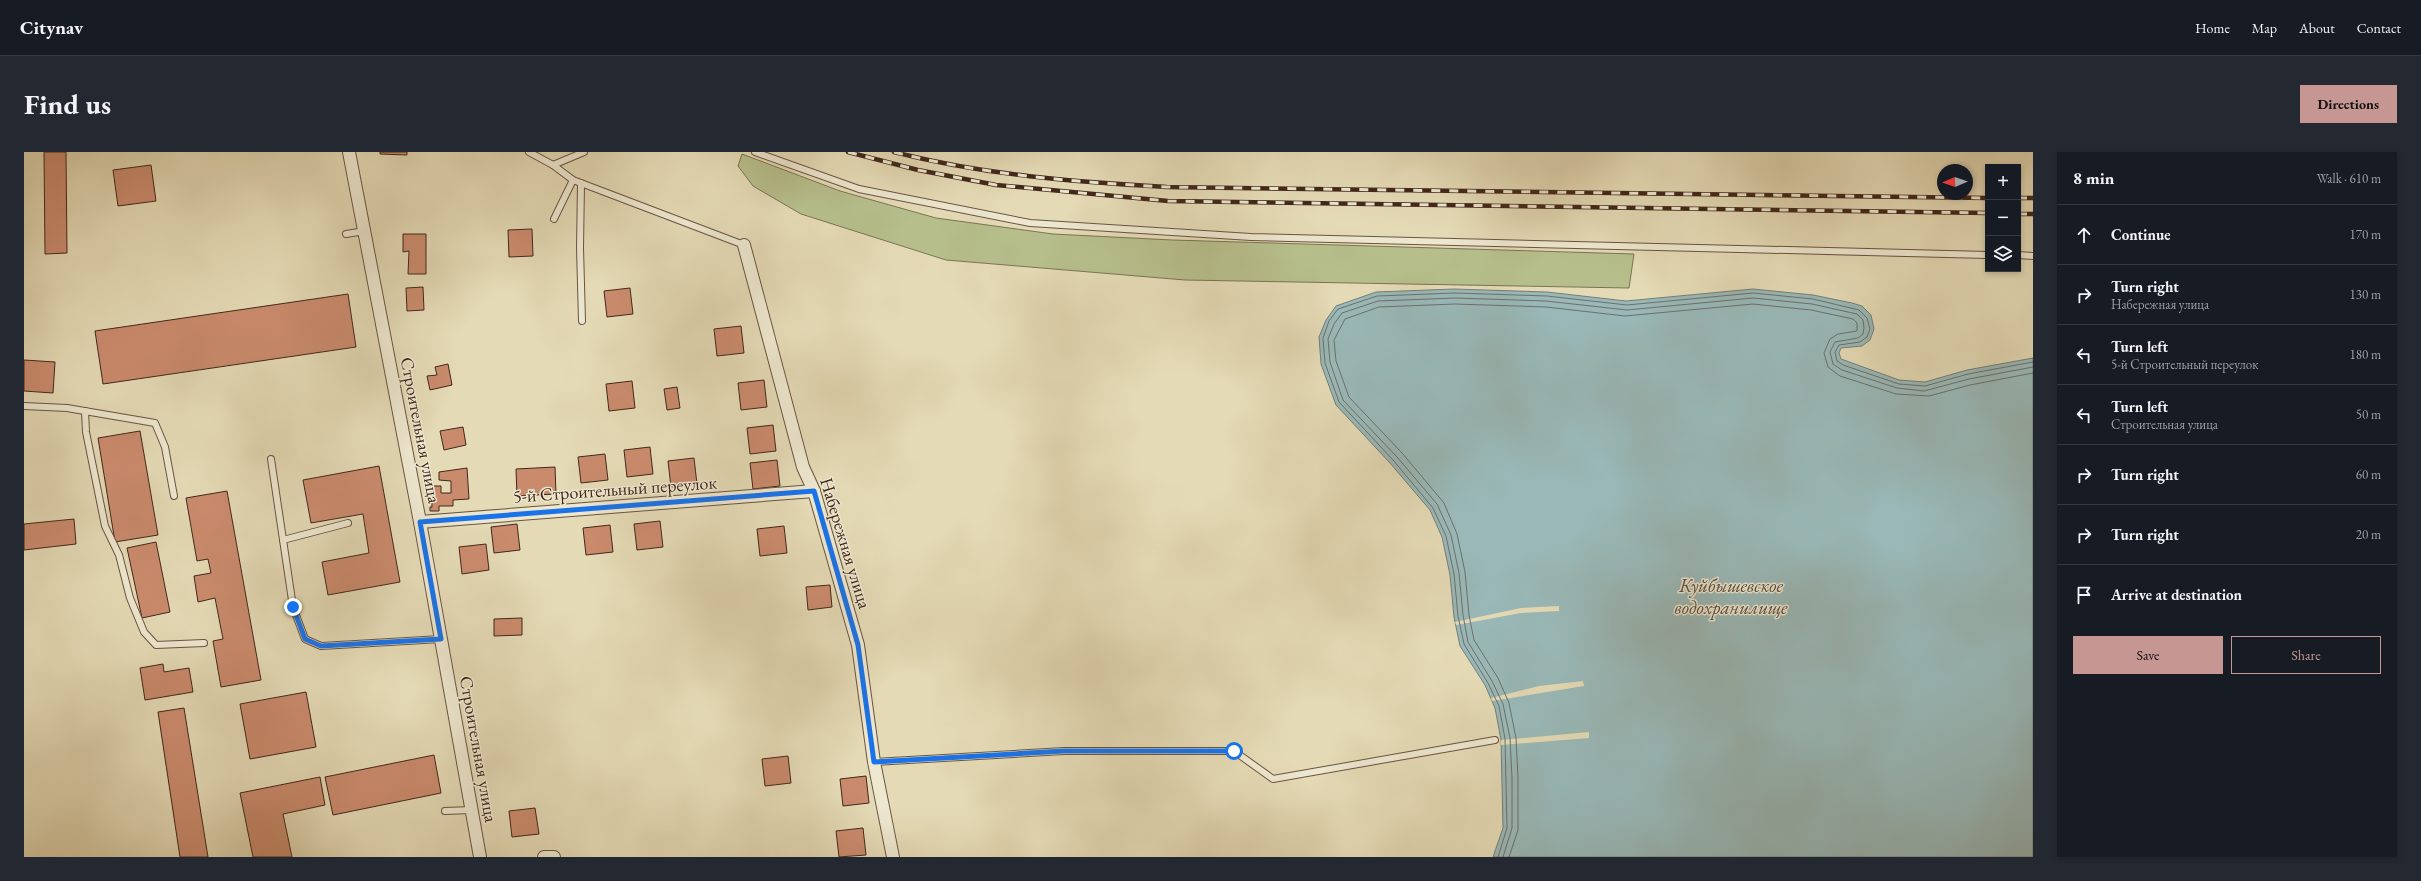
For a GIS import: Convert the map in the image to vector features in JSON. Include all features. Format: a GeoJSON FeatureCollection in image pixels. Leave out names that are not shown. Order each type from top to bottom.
{"type":"FeatureCollection","features":[{"type":"Feature","properties":{"kind":"street","name":"Строительная улица"},"geometry":{"type":"LineString","coordinates":[[349,152],[420,522],[480,857]]}},
{"type":"Feature","properties":{"kind":"street","name":"Набережная улица"},"geometry":{"type":"LineString","coordinates":[[744,245],[803,468],[814,491],[858,645],[874,762],[893,857]]}},
{"type":"Feature","properties":{"kind":"street","name":"5-й Строительный переулок"},"geometry":{"type":"LineString","coordinates":[[420,522],[814,491]]}},
{"type":"Feature","properties":{"kind":"street"},"geometry":{"type":"LineString","coordinates":[[544,857],[554,857]]}},
{"type":"Feature","properties":{"kind":"lane"},"geometry":{"type":"LineString","coordinates":[[529,152],[553,165],[573,180],[744,245]]}},
{"type":"Feature","properties":{"kind":"lane"},"geometry":{"type":"LineString","coordinates":[[553,165],[584,152]]}},
{"type":"Feature","properties":{"kind":"lane"},"geometry":{"type":"LineString","coordinates":[[755,152],[859,189],[1030,223],[1251,237],[1985,254]]}},
{"type":"Feature","properties":{"kind":"lane"},"geometry":{"type":"LineString","coordinates":[[554,219],[573,180]]}},
{"type":"Feature","properties":{"kind":"lane"},"geometry":{"type":"LineString","coordinates":[[581,183],[580,248],[582,321]]}},
{"type":"Feature","properties":{"kind":"lane"},"geometry":{"type":"LineString","coordinates":[[346,234],[365,231]]}},
{"type":"Feature","properties":{"kind":"lane"},"geometry":{"type":"LineString","coordinates":[[2021,255],[2033,256]]}},
{"type":"Feature","properties":{"kind":"lane"},"geometry":{"type":"LineString","coordinates":[[24,406],[85,411],[155,423],[165,447],[174,496]]}},
{"type":"Feature","properties":{"kind":"lane"},"geometry":{"type":"LineString","coordinates":[[85,411],[86,432],[105,526],[120,555],[130,598],[144,632],[156,645],[204,643]]}},
{"type":"Feature","properties":{"kind":"lane"},"geometry":{"type":"LineString","coordinates":[[271,459],[293,607],[305,639],[321,646],[441,639]]}},
{"type":"Feature","properties":{"kind":"lane"},"geometry":{"type":"LineString","coordinates":[[283,540],[348,523]]}},
{"type":"Feature","properties":{"kind":"lane"},"geometry":{"type":"LineString","coordinates":[[874,762],[1064,751],[1234,751],[1273,779],[1495,740]]}},
{"type":"Feature","properties":{"kind":"lane"},"geometry":{"type":"LineString","coordinates":[[445,811],[472,810]]}},
{"type":"Feature","properties":{"kind":"green space"},"geometry":{"type":"Polygon","coordinates":[[[742,154],[840,191],[936,218],[1053,234],[1172,240],[1634,254],[1629,288],[1185,280],[946,260],[801,214],[753,186],[738,166],[742,154]]]}},
{"type":"Feature","properties":{"kind":"water","name":"Куйбышевское водохранилище"},"geometry":{"type":"Polygon","coordinates":[[[1454,289],[1547,292],[1626,301],[1753,289],[1813,295],[1862,306],[1871,315],[1874,329],[1870,340],[1862,346],[1841,348],[1839,353],[1841,359],[1899,380],[1925,382],[1967,370],[2033,358],[2033,857],[1493,857],[1503,828],[1501,740],[1495,708],[1485,685],[1460,646],[1454,617],[1450,575],[1442,537],[1430,510],[1390,463],[1336,405],[1321,364],[1319,337],[1326,320],[1336,306],[1376,292],[1454,289]]]}},
{"type":"Feature","properties":{"kind":"pier"},"geometry":{"type":"Polygon","coordinates":[[[1559,606],[1559,611],[1521,613],[1456,625],[1455,622],[1521,608],[1559,606]]]}},
{"type":"Feature","properties":{"kind":"pier"},"geometry":{"type":"Polygon","coordinates":[[[1583,681],[1584,686],[1492,701],[1491,698],[1539,686],[1583,681]]]}},
{"type":"Feature","properties":{"kind":"pier"},"geometry":{"type":"Polygon","coordinates":[[[1589,732],[1589,738],[1501,745],[1501,740],[1589,732]]]}},
{"type":"Feature","properties":{"kind":"building"},"geometry":{"type":"Polygon","coordinates":[[[44,152],[66,152],[67,253],[45,254],[44,152]]]}},
{"type":"Feature","properties":{"kind":"building"},"geometry":{"type":"Polygon","coordinates":[[[380,152],[407,152],[407,155],[380,154],[380,152]]]}},
{"type":"Feature","properties":{"kind":"building"},"geometry":{"type":"Polygon","coordinates":[[[151,165],[156,201],[118,206],[113,170],[151,165]]]}},
{"type":"Feature","properties":{"kind":"building"},"geometry":{"type":"Polygon","coordinates":[[[532,229],[533,256],[509,257],[508,230],[532,229]]]}},
{"type":"Feature","properties":{"kind":"building"},"geometry":{"type":"Polygon","coordinates":[[[403,234],[426,234],[426,274],[408,274],[409,251],[403,252],[403,234]]]}},
{"type":"Feature","properties":{"kind":"building"},"geometry":{"type":"Polygon","coordinates":[[[423,287],[424,310],[407,311],[406,288],[423,287]]]}},
{"type":"Feature","properties":{"kind":"building"},"geometry":{"type":"Polygon","coordinates":[[[630,288],[633,314],[607,317],[604,291],[630,288]]]}},
{"type":"Feature","properties":{"kind":"building"},"geometry":{"type":"Polygon","coordinates":[[[348,294],[356,347],[103,384],[95,331],[348,294]]]}},
{"type":"Feature","properties":{"kind":"building"},"geometry":{"type":"Polygon","coordinates":[[[741,326],[744,353],[717,356],[714,329],[741,326]]]}},
{"type":"Feature","properties":{"kind":"building"},"geometry":{"type":"Polygon","coordinates":[[[24,360],[55,362],[53,393],[24,391],[24,360]]]}},
{"type":"Feature","properties":{"kind":"building"},"geometry":{"type":"Polygon","coordinates":[[[448,364],[452,385],[430,390],[427,376],[437,375],[435,367],[448,364]]]}},
{"type":"Feature","properties":{"kind":"building"},"geometry":{"type":"Polygon","coordinates":[[[764,380],[767,407],[741,410],[738,383],[764,380]]]}},
{"type":"Feature","properties":{"kind":"building"},"geometry":{"type":"Polygon","coordinates":[[[632,381],[635,408],[609,411],[606,384],[632,381]]]}},
{"type":"Feature","properties":{"kind":"building"},"geometry":{"type":"Polygon","coordinates":[[[677,387],[680,408],[667,410],[664,389],[677,387]]]}},
{"type":"Feature","properties":{"kind":"building"},"geometry":{"type":"Polygon","coordinates":[[[773,425],[776,451],[750,454],[747,428],[773,425]]]}},
{"type":"Feature","properties":{"kind":"building"},"geometry":{"type":"Polygon","coordinates":[[[463,427],[466,445],[444,450],[440,431],[463,427]]]}},
{"type":"Feature","properties":{"kind":"building"},"geometry":{"type":"Polygon","coordinates":[[[140,431],[158,535],[115,542],[98,438],[140,431]]]}},
{"type":"Feature","properties":{"kind":"building"},"geometry":{"type":"Polygon","coordinates":[[[650,447],[653,474],[627,477],[624,450],[650,447]]]}},
{"type":"Feature","properties":{"kind":"building"},"geometry":{"type":"Polygon","coordinates":[[[605,454],[608,480],[581,483],[578,457],[605,454]]]}},
{"type":"Feature","properties":{"kind":"building"},"geometry":{"type":"Polygon","coordinates":[[[694,458],[697,484],[671,487],[668,461],[694,458]]]}},
{"type":"Feature","properties":{"kind":"building"},"geometry":{"type":"Polygon","coordinates":[[[777,460],[780,486],[753,489],[750,463],[777,460]]]}},
{"type":"Feature","properties":{"kind":"building"},"geometry":{"type":"Polygon","coordinates":[[[379,466],[400,582],[328,595],[322,562],[369,553],[363,514],[311,523],[303,480],[379,466]]]}},
{"type":"Feature","properties":{"kind":"building"},"geometry":{"type":"Polygon","coordinates":[[[555,467],[556,494],[517,496],[516,469],[555,467]]]}},
{"type":"Feature","properties":{"kind":"building"},"geometry":{"type":"Polygon","coordinates":[[[467,468],[469,499],[453,500],[453,506],[439,506],[439,511],[430,511],[430,507],[432,507],[431,486],[441,486],[441,493],[451,493],[451,481],[439,480],[439,472],[467,468]]]}},
{"type":"Feature","properties":{"kind":"building"},"geometry":{"type":"Polygon","coordinates":[[[227,491],[261,680],[221,687],[213,641],[223,639],[215,598],[198,602],[194,576],[211,573],[208,559],[197,561],[186,498],[227,491]]]}},
{"type":"Feature","properties":{"kind":"building"},"geometry":{"type":"Polygon","coordinates":[[[74,519],[76,544],[24,550],[24,524],[74,519]]]}},
{"type":"Feature","properties":{"kind":"building"},"geometry":{"type":"Polygon","coordinates":[[[660,521],[663,547],[637,550],[634,524],[660,521]]]}},
{"type":"Feature","properties":{"kind":"building"},"geometry":{"type":"Polygon","coordinates":[[[517,524],[520,550],[494,553],[491,527],[517,524]]]}},
{"type":"Feature","properties":{"kind":"building"},"geometry":{"type":"Polygon","coordinates":[[[610,525],[613,552],[586,555],[583,528],[610,525]]]}},
{"type":"Feature","properties":{"kind":"building"},"geometry":{"type":"Polygon","coordinates":[[[784,526],[787,553],[760,556],[757,529],[784,526]]]}},
{"type":"Feature","properties":{"kind":"building"},"geometry":{"type":"Polygon","coordinates":[[[156,542],[170,612],[142,618],[127,548],[156,542]]]}},
{"type":"Feature","properties":{"kind":"building"},"geometry":{"type":"Polygon","coordinates":[[[486,544],[489,570],[462,574],[459,547],[486,544]]]}},
{"type":"Feature","properties":{"kind":"building"},"geometry":{"type":"Polygon","coordinates":[[[830,585],[832,607],[808,610],[806,587],[830,585]]]}},
{"type":"Feature","properties":{"kind":"building"},"geometry":{"type":"Polygon","coordinates":[[[522,618],[522,635],[494,636],[494,619],[522,618]]]}},
{"type":"Feature","properties":{"kind":"building"},"geometry":{"type":"Polygon","coordinates":[[[163,664],[164,672],[189,668],[193,692],[145,700],[140,668],[163,664]]]}},
{"type":"Feature","properties":{"kind":"building"},"geometry":{"type":"Polygon","coordinates":[[[306,692],[316,747],[250,759],[240,704],[306,692]]]}},
{"type":"Feature","properties":{"kind":"building"},"geometry":{"type":"Polygon","coordinates":[[[184,708],[208,857],[180,857],[158,712],[184,708]]]}},
{"type":"Feature","properties":{"kind":"building"},"geometry":{"type":"Polygon","coordinates":[[[434,755],[441,793],[333,815],[325,777],[434,755]]]}},
{"type":"Feature","properties":{"kind":"building"},"geometry":{"type":"Polygon","coordinates":[[[788,756],[791,783],[765,786],[762,759],[788,756]]]}},
{"type":"Feature","properties":{"kind":"building"},"geometry":{"type":"Polygon","coordinates":[[[866,776],[869,803],[843,806],[840,779],[866,776]]]}},
{"type":"Feature","properties":{"kind":"building"},"geometry":{"type":"Polygon","coordinates":[[[320,777],[325,805],[283,814],[292,857],[253,857],[240,793],[320,777]]]}},
{"type":"Feature","properties":{"kind":"building"},"geometry":{"type":"Polygon","coordinates":[[[535,808],[539,834],[512,837],[509,811],[535,808]]]}},
{"type":"Feature","properties":{"kind":"building"},"geometry":{"type":"Polygon","coordinates":[[[863,828],[866,855],[839,857],[836,831],[863,828]]]}},
{"type":"Feature","properties":{"kind":"railway"},"geometry":{"type":"LineString","coordinates":[[848,152],[918,170],[996,185],[1168,201],[1985,213]]}},
{"type":"Feature","properties":{"kind":"railway"},"geometry":{"type":"LineString","coordinates":[[894,152],[928,160],[996,172],[1098,183],[1167,187],[1985,198]]}},
{"type":"Feature","properties":{"kind":"railway"},"geometry":{"type":"LineString","coordinates":[[2021,198],[2033,198]]}},
{"type":"Feature","properties":{"kind":"railway"},"geometry":{"type":"LineString","coordinates":[[2021,214],[2033,214]]}},
{"type":"Feature","properties":{"kind":"route"},"geometry":{"type":"LineString","coordinates":[[293,607],[305,639],[321,646],[441,639],[420,522],[814,491],[858,645],[874,762],[1064,751],[1234,751]]}}]}
